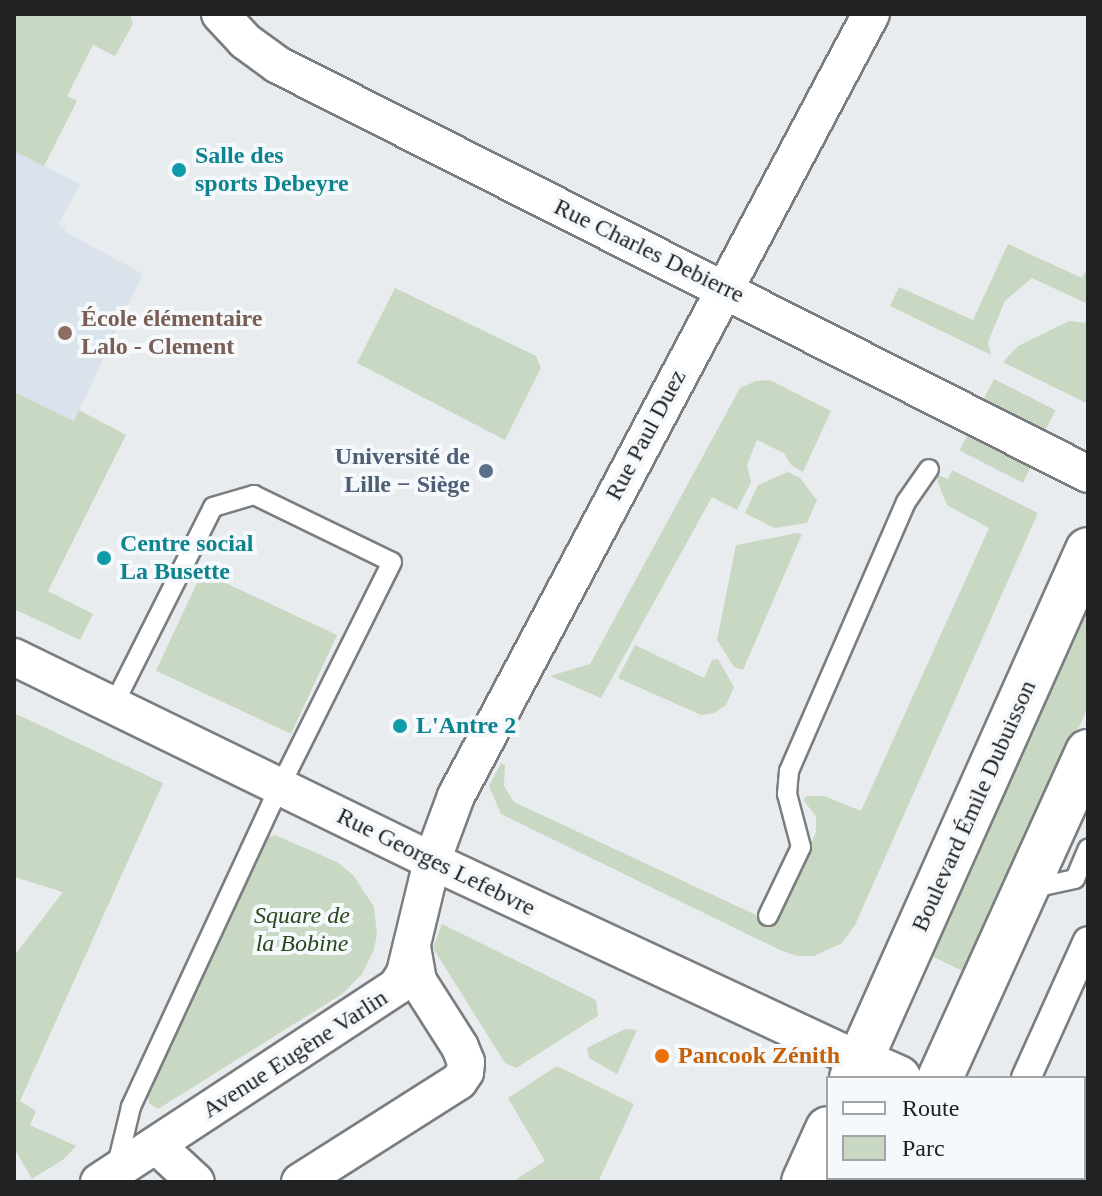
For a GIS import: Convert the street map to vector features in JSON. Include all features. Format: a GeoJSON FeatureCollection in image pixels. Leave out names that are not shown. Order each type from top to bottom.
{"type":"FeatureCollection","features":[{"type":"Feature","properties":{"kind":"main road","name":"Boulevard Émile Dubuisson"},"geometry":{"type":"LineString","coordinates":[[870,1072],[1088,550]]}},
{"type":"Feature","properties":{"kind":"main road"},"geometry":{"type":"LineString","coordinates":[[941,1076],[1088,752]]}},
{"type":"Feature","properties":{"kind":"main road"},"geometry":{"type":"LineString","coordinates":[[804,1182],[826,1133]]}},
{"type":"Feature","properties":{"kind":"street","name":"Rue Charles Debierre"},"geometry":{"type":"LineString","coordinates":[[220,14],[245,41],[278,65],[1088,474]]}},
{"type":"Feature","properties":{"kind":"street","name":"Rue Paul Duez"},"geometry":{"type":"LineString","coordinates":[[432,861],[462,782],[871,14]]}},
{"type":"Feature","properties":{"kind":"street","name":"Rue Georges Lefebvre"},"geometry":{"type":"LineString","coordinates":[[14,657],[870,1072]]}},
{"type":"Feature","properties":{"kind":"street","name":"Avenue Eugène Varlin"},"geometry":{"type":"LineString","coordinates":[[107,1177],[382,998],[405,973],[432,861]]}},
{"type":"Feature","properties":{"kind":"street"},"geometry":{"type":"LineString","coordinates":[[1027,1076],[1088,941]]}},
{"type":"Feature","properties":{"kind":"street","name":"Avenue Eugène Varlin"},"geometry":{"type":"LineString","coordinates":[[300,1182],[459,1081],[465,1072],[466,1062],[460,1047],[418,981],[412,946]]}},
{"type":"Feature","properties":{"kind":"street"},"geometry":{"type":"LineString","coordinates":[[156,1145],[196,1182]]}},
{"type":"Feature","properties":{"kind":"lane"},"geometry":{"type":"LineString","coordinates":[[768,916],[801,847],[787,794],[789,771],[906,502],[929,469]]}},
{"type":"Feature","properties":{"kind":"lane"},"geometry":{"type":"LineString","coordinates":[[107,1177],[131,1107],[281,787],[392,562],[254,495],[213,507],[114,704]]}},
{"type":"Feature","properties":{"kind":"lane"},"geometry":{"type":"LineString","coordinates":[[1027,890],[1075,879],[1088,849]]}},
{"type":"Feature","properties":{"kind":"shaded area","name":"École élémentaire Lalo - Clement"},"geometry":{"type":"Polygon","coordinates":[[[14,151],[80,184],[59,224],[66,227],[64,231],[143,274],[74,421],[14,392],[14,151]]]}},
{"type":"Feature","properties":{"kind":"green space"},"geometry":{"type":"Polygon","coordinates":[[[14,14],[130,14],[133,24],[115,56],[93,45],[67,96],[77,101],[44,166],[14,151],[14,14]]]}},
{"type":"Feature","properties":{"kind":"green space"},"geometry":{"type":"Polygon","coordinates":[[[1008,244],[1082,278],[1088,266],[1088,304],[1032,278],[1005,301],[988,342],[991,355],[890,306],[899,287],[973,320],[1008,244]]]}},
{"type":"Feature","properties":{"kind":"green space"},"geometry":{"type":"Polygon","coordinates":[[[395,288],[536,356],[541,368],[505,440],[357,363],[395,288]]]}},
{"type":"Feature","properties":{"kind":"green space"},"geometry":{"type":"Polygon","coordinates":[[[1069,321],[1088,323],[1088,404],[1003,362],[1018,346],[1069,321]]]}},
{"type":"Feature","properties":{"kind":"green space"},"geometry":{"type":"Polygon","coordinates":[[[994,379],[1055,410],[1044,433],[983,401],[994,379]]]}},
{"type":"Feature","properties":{"kind":"green space"},"geometry":{"type":"Polygon","coordinates":[[[770,380],[831,411],[803,472],[792,466],[784,453],[757,440],[747,465],[751,482],[737,510],[712,497],[601,698],[550,676],[590,664],[740,388],[756,381],[770,380]]]}},
{"type":"Feature","properties":{"kind":"green space"},"geometry":{"type":"Polygon","coordinates":[[[14,392],[74,421],[79,410],[126,435],[48,591],[93,614],[80,640],[14,609],[14,392]]]}},
{"type":"Feature","properties":{"kind":"green space"},"geometry":{"type":"Polygon","coordinates":[[[970,430],[1033,462],[1023,483],[960,450],[970,430]]]}},
{"type":"Feature","properties":{"kind":"green space"},"geometry":{"type":"Polygon","coordinates":[[[952,470],[1038,513],[855,925],[842,943],[814,956],[797,956],[780,950],[501,814],[489,786],[501,763],[505,765],[504,786],[514,802],[775,924],[816,832],[816,816],[803,800],[807,796],[824,796],[861,811],[989,528],[947,505],[937,480],[938,475],[948,479],[952,470]]]}},
{"type":"Feature","properties":{"kind":"green space"},"geometry":{"type":"Polygon","coordinates":[[[788,472],[800,478],[817,500],[807,523],[774,528],[745,513],[758,485],[788,472]]]}},
{"type":"Feature","properties":{"kind":"green space"},"geometry":{"type":"Polygon","coordinates":[[[802,534],[743,670],[734,667],[717,640],[736,545],[802,534]]]}},
{"type":"Feature","properties":{"kind":"green space"},"geometry":{"type":"Polygon","coordinates":[[[202,572],[337,635],[291,734],[156,671],[202,572]]]}},
{"type":"Feature","properties":{"kind":"green space"},"geometry":{"type":"Polygon","coordinates":[[[1088,589],[1088,707],[967,973],[925,953],[1088,589]]]}},
{"type":"Feature","properties":{"kind":"green space"},"geometry":{"type":"Polygon","coordinates":[[[635,645],[704,678],[712,660],[718,659],[734,687],[726,705],[714,713],[701,715],[618,678],[635,645]]]}},
{"type":"Feature","properties":{"kind":"green space"},"geometry":{"type":"Polygon","coordinates":[[[14,713],[163,783],[20,1101],[36,1111],[30,1125],[76,1146],[64,1159],[32,1179],[14,1148],[14,956],[63,892],[14,877],[14,713]]]}},
{"type":"Feature","properties":{"kind":"green space","name":"Square de la Bobine"},"geometry":{"type":"Polygon","coordinates":[[[275,835],[337,862],[353,875],[374,907],[377,934],[374,950],[362,974],[342,994],[158,1109],[149,1103],[148,1095],[264,839],[275,835]]]}},
{"type":"Feature","properties":{"kind":"green space"},"geometry":{"type":"Polygon","coordinates":[[[442,924],[596,1000],[598,1016],[516,1068],[505,1063],[433,948],[442,924]]]}},
{"type":"Feature","properties":{"kind":"green space"},"geometry":{"type":"Polygon","coordinates":[[[625,1029],[637,1030],[617,1074],[589,1058],[587,1048],[625,1029]]]}},
{"type":"Feature","properties":{"kind":"green space"},"geometry":{"type":"Polygon","coordinates":[[[557,1066],[634,1104],[598,1182],[512,1182],[545,1161],[508,1098],[557,1066]]]}},
{"type":"Feature","properties":{"kind":"place","name":"Salle des sports Debeyre"},"geometry":{"type":"Point","coordinates":[179,170]}},
{"type":"Feature","properties":{"kind":"place","name":"École élémentaire Lalo - Clement"},"geometry":{"type":"Point","coordinates":[65,333]}},
{"type":"Feature","properties":{"kind":"place","name":"Université de Lille − Siège"},"geometry":{"type":"Point","coordinates":[486,471]}},
{"type":"Feature","properties":{"kind":"place","name":"Centre social La Busette"},"geometry":{"type":"Point","coordinates":[104,558]}},
{"type":"Feature","properties":{"kind":"place","name":"L'Antre 2"},"geometry":{"type":"Point","coordinates":[400,726]}},
{"type":"Feature","properties":{"kind":"place","name":"Pancook Zénith"},"geometry":{"type":"Point","coordinates":[662,1056]}}]}
